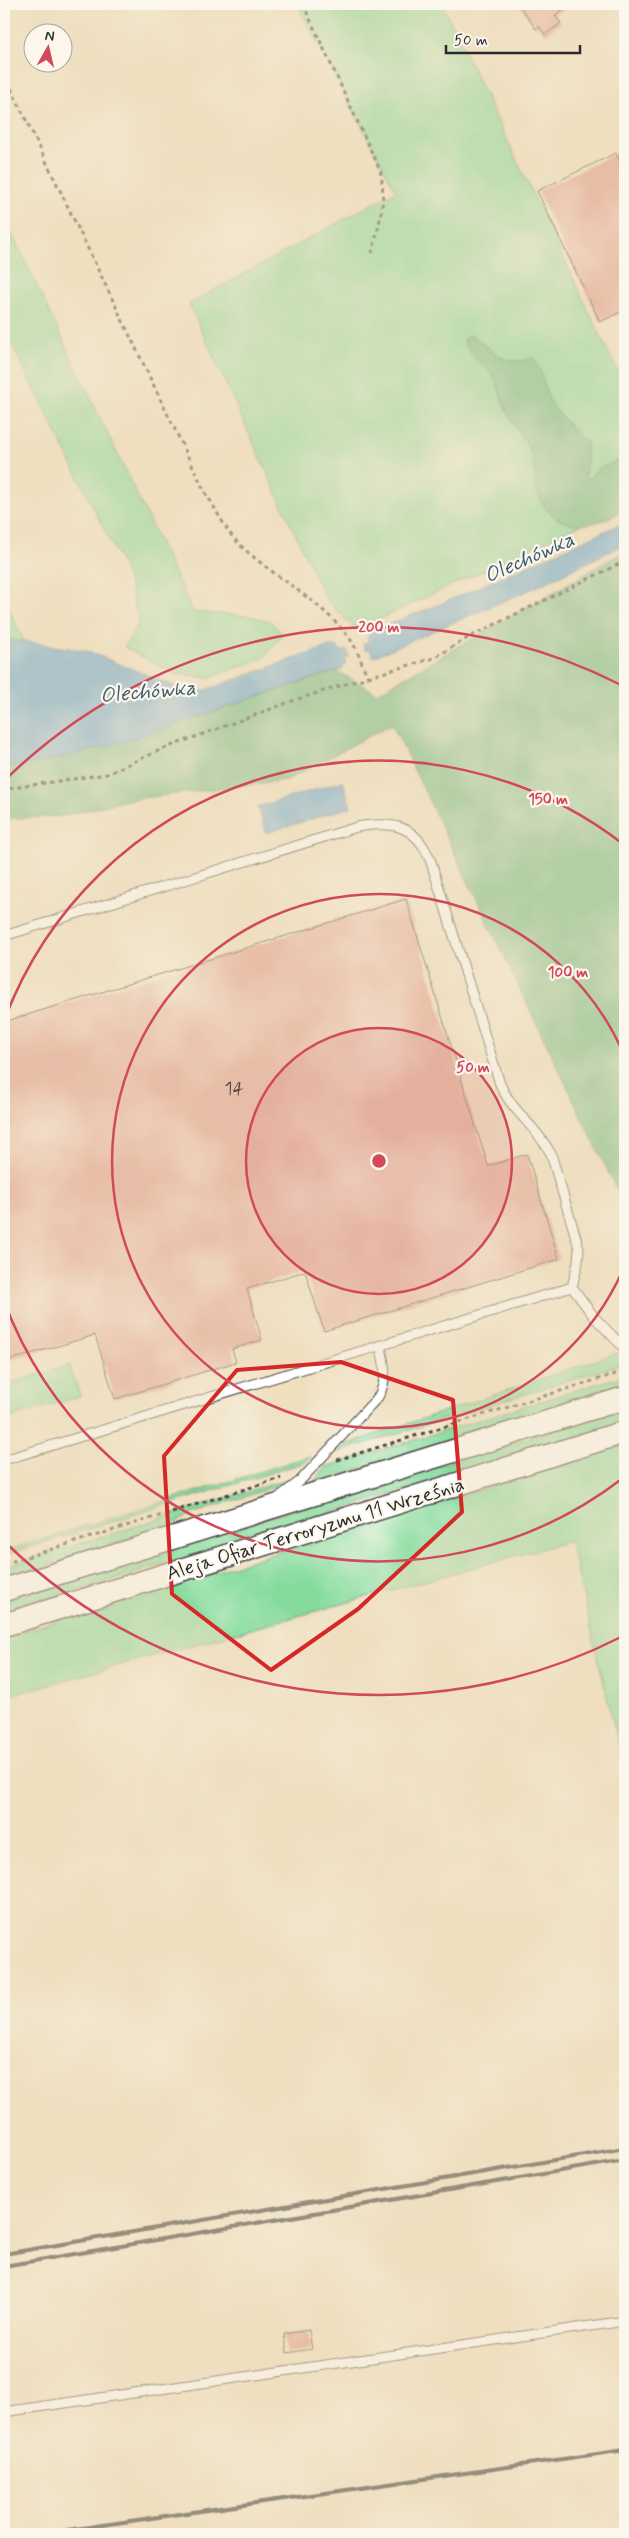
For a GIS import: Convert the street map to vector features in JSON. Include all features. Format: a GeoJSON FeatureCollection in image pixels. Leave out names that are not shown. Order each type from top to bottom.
{"type":"FeatureCollection","features":[{"type":"Feature","properties":{"kind":"street","name":"Aleja Ofiar Terroryzmu 11 Września"},"geometry":{"type":"LineString","coordinates":[[4,1590],[625,1398]]}},
{"type":"Feature","properties":{"kind":"street","name":"Aleja Ofiar Terroryzmu 11 Września"},"geometry":{"type":"LineString","coordinates":[[4,1625],[625,1432]]}},
{"type":"Feature","properties":{"kind":"lane"},"geometry":{"type":"LineString","coordinates":[[4,936],[357,827],[387,824],[402,827],[416,836],[426,848],[432,862],[506,1098],[544,1141],[551,1154],[579,1248],[572,1287]]}},
{"type":"Feature","properties":{"kind":"lane"},"geometry":{"type":"LineString","coordinates":[[4,1460],[572,1287]]}},
{"type":"Feature","properties":{"kind":"lane"},"geometry":{"type":"LineString","coordinates":[[572,1287],[595,1318],[625,1349]]}},
{"type":"Feature","properties":{"kind":"lane"},"geometry":{"type":"LineString","coordinates":[[260,1512],[300,1481],[378,1397],[383,1387],[385,1372],[380,1345]]}},
{"type":"Feature","properties":{"kind":"lane"},"geometry":{"type":"LineString","coordinates":[[4,2412],[625,2321]]}},
{"type":"Feature","properties":{"kind":"path"},"geometry":{"type":"LineString","coordinates":[[303,4],[380,170],[384,188],[382,214],[372,253]]}},
{"type":"Feature","properties":{"kind":"path"},"geometry":{"type":"LineString","coordinates":[[4,74],[108,286],[205,492],[238,543],[320,607],[350,639],[368,677]]}},
{"type":"Feature","properties":{"kind":"path"},"geometry":{"type":"LineString","coordinates":[[4,789],[107,774],[160,750],[295,700],[434,658],[479,632],[625,562]]}},
{"type":"Feature","properties":{"kind":"highlighted area"},"geometry":{"type":"Polygon","coordinates":[[[341,1362],[453,1400],[462,1512],[358,1609],[271,1670],[172,1594],[164,1456],[237,1370],[341,1362]]]}},
{"type":"Feature","properties":{"kind":"green space"},"geometry":{"type":"Polygon","coordinates":[[[297,4],[442,4],[625,387],[625,504],[356,630],[325,598],[189,304],[396,191],[297,4]]]}},
{"type":"Feature","properties":{"kind":"green space"},"geometry":{"type":"Polygon","coordinates":[[[4,217],[193,612],[251,616],[270,621],[283,634],[264,658],[209,678],[175,674],[124,647],[139,623],[126,573],[4,328],[4,217]]]}},
{"type":"Feature","properties":{"kind":"green space"},"geometry":{"type":"Polygon","coordinates":[[[471,335],[506,359],[513,361],[533,358],[542,375],[547,394],[553,406],[569,426],[586,441],[587,462],[585,476],[588,479],[599,468],[625,458],[625,508],[614,515],[590,524],[566,522],[555,517],[546,509],[537,491],[533,460],[522,436],[509,415],[494,377],[466,346],[464,339],[471,335]]]}},
{"type":"Feature","properties":{"kind":"green space"},"geometry":{"type":"Polygon","coordinates":[[[625,551],[625,1207],[392,724],[287,780],[127,800],[63,816],[4,819],[4,767],[26,765],[125,740],[337,671],[377,693],[625,551]]]}},
{"type":"Feature","properties":{"kind":"green space"},"geometry":{"type":"Polygon","coordinates":[[[4,597],[24,641],[4,640],[4,597]]]}},
{"type":"Feature","properties":{"kind":"green space"},"geometry":{"type":"Polygon","coordinates":[[[617,1353],[625,1363],[338,1452],[345,1445],[617,1353]]]}},
{"type":"Feature","properties":{"kind":"green space"},"geometry":{"type":"Polygon","coordinates":[[[70,1365],[80,1396],[11,1418],[4,1395],[4,1385],[70,1365]]]}},
{"type":"Feature","properties":{"kind":"green space"},"geometry":{"type":"Polygon","coordinates":[[[625,1375],[625,1386],[312,1484],[326,1467],[625,1375]]]}},
{"type":"Feature","properties":{"kind":"green space"},"geometry":{"type":"Polygon","coordinates":[[[625,1408],[625,1422],[4,1614],[4,1600],[625,1408]]]}},
{"type":"Feature","properties":{"kind":"green space"},"geometry":{"type":"Polygon","coordinates":[[[625,1445],[625,1773],[570,1541],[4,1697],[4,1637],[625,1445]]]}},
{"type":"Feature","properties":{"kind":"green space"},"geometry":{"type":"Polygon","coordinates":[[[311,1456],[306,1462],[4,1555],[4,1551],[311,1456]]]}},
{"type":"Feature","properties":{"kind":"green space"},"geometry":{"type":"Polygon","coordinates":[[[288,1479],[274,1487],[192,1514],[164,1529],[4,1579],[4,1567],[288,1479]]]}},
{"type":"Feature","properties":{"kind":"water"},"geometry":{"type":"Polygon","coordinates":[[[625,522],[625,544],[541,585],[373,657],[370,649],[365,650],[363,644],[368,642],[368,636],[372,631],[445,602],[625,522]]]}},
{"type":"Feature","properties":{"kind":"water","name":"Olechówka"},"geometry":{"type":"Polygon","coordinates":[[[4,640],[24,641],[87,651],[194,694],[327,647],[337,646],[341,651],[347,650],[349,657],[345,658],[346,664],[342,669],[137,737],[55,759],[4,767],[4,640]]]}},
{"type":"Feature","properties":{"kind":"water"},"geometry":{"type":"Polygon","coordinates":[[[343,781],[351,807],[266,833],[258,807],[343,781]]]}},
{"type":"Feature","properties":{"kind":"building"},"geometry":{"type":"Polygon","coordinates":[[[518,4],[571,4],[555,15],[561,23],[545,35],[539,26],[536,29],[518,4]]]}},
{"type":"Feature","properties":{"kind":"building"},"geometry":{"type":"Polygon","coordinates":[[[616,153],[625,173],[625,310],[600,322],[537,191],[616,153]]]}},
{"type":"Feature","properties":{"kind":"building"},"geometry":{"type":"Polygon","coordinates":[[[406,899],[488,1166],[527,1154],[559,1259],[324,1331],[305,1271],[247,1289],[262,1340],[232,1349],[236,1362],[115,1399],[95,1335],[4,1362],[4,1022],[406,899]]]}},
{"type":"Feature","properties":{"kind":"building"},"geometry":{"type":"Polygon","coordinates":[[[309,2330],[312,2349],[287,2353],[284,2334],[309,2330]]]}},
{"type":"Feature","properties":{"kind":"railway"},"geometry":{"type":"LineString","coordinates":[[4,2254],[625,2148]]}},
{"type":"Feature","properties":{"kind":"railway"},"geometry":{"type":"LineString","coordinates":[[4,2266],[625,2160]]}},
{"type":"Feature","properties":{"kind":"railway"},"geometry":{"type":"LineString","coordinates":[[40,2534],[625,2450]]}}]}
